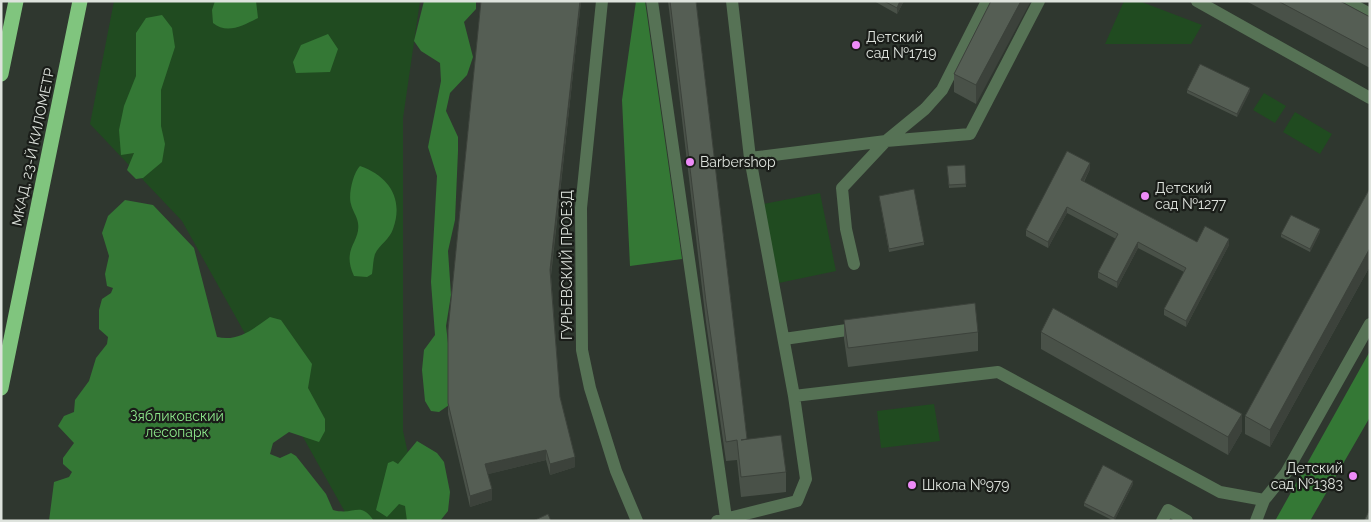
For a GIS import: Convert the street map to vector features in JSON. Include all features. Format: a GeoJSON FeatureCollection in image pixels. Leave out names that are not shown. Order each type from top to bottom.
{"type":"FeatureCollection","features":[{"type":"Feature","properties":{"kind":"highway"},"geometry":{"type":"LineString","coordinates":[[1,74],[16,1]]}},
{"type":"Feature","properties":{"kind":"highway","name":"МКАД, 23-Й КИЛОМЕТР"},"geometry":{"type":"LineString","coordinates":[[1,388],[80,1]]}},
{"type":"Feature","properties":{"kind":"street","name":"ГУРЬЕВСКИЙ ПРОЕЗД"},"geometry":{"type":"LineString","coordinates":[[602,1],[580,208],[582,350],[590,388],[613,462],[637,521]]}},
{"type":"Feature","properties":{"kind":"street"},"geometry":{"type":"LineString","coordinates":[[652,1],[721,520],[797,501],[806,479],[794,396],[750,158],[732,1]]}},
{"type":"Feature","properties":{"kind":"street"},"geometry":{"type":"LineString","coordinates":[[854,264],[846,229],[842,188],[886,141],[925,109],[942,90],[987,1]]}},
{"type":"Feature","properties":{"kind":"street"},"geometry":{"type":"LineString","coordinates":[[750,158],[886,141],[970,134],[1039,1]]}},
{"type":"Feature","properties":{"kind":"street"},"geometry":{"type":"LineString","coordinates":[[1197,1],[1370,98]]}},
{"type":"Feature","properties":{"kind":"street"},"geometry":{"type":"LineString","coordinates":[[1346,1],[1370,14]]}},
{"type":"Feature","properties":{"kind":"street"},"geometry":{"type":"LineString","coordinates":[[1256,521],[1264,500],[1286,473],[1370,324]]}},
{"type":"Feature","properties":{"kind":"street"},"geometry":{"type":"LineString","coordinates":[[784,339],[878,325]]}},
{"type":"Feature","properties":{"kind":"street"},"geometry":{"type":"LineString","coordinates":[[794,396],[998,372],[1220,492],[1264,500]]}},
{"type":"Feature","properties":{"kind":"street"},"geometry":{"type":"LineString","coordinates":[[1162,521],[1168,510],[1187,521]]}},
{"type":"Feature","properties":{"kind":"green space"},"geometry":{"type":"Polygon","coordinates":[[[114,1],[420,1],[403,118],[403,431],[423,521],[350,521],[182,221],[90,124],[114,1]]]}},
{"type":"Feature","properties":{"kind":"green space"},"geometry":{"type":"Polygon","coordinates":[[[215,1],[256,1],[258,18],[235,28],[218,27],[213,23],[212,10],[215,1]]]}},
{"type":"Feature","properties":{"kind":"green space"},"geometry":{"type":"Polygon","coordinates":[[[424,1],[476,1],[476,9],[464,22],[473,57],[467,75],[450,93],[446,111],[458,137],[455,220],[448,251],[451,295],[446,326],[453,386],[449,405],[439,412],[431,411],[425,401],[422,370],[424,350],[435,335],[431,282],[437,176],[428,147],[441,81],[440,63],[421,51],[414,41],[424,1]]]}},
{"type":"Feature","properties":{"kind":"green space"},"geometry":{"type":"Polygon","coordinates":[[[636,1],[645,1],[682,259],[630,266],[622,100],[636,1]]]}},
{"type":"Feature","properties":{"kind":"green space"},"geometry":{"type":"Polygon","coordinates":[[[1124,1],[1139,1],[1202,25],[1191,44],[1105,44],[1124,1]]]}},
{"type":"Feature","properties":{"kind":"green space"},"geometry":{"type":"Polygon","coordinates":[[[162,15],[172,28],[175,47],[161,90],[161,126],[165,144],[162,162],[143,178],[136,179],[127,170],[134,153],[121,155],[119,130],[124,106],[136,76],[136,33],[146,18],[162,15]]]}},
{"type":"Feature","properties":{"kind":"green space"},"geometry":{"type":"Polygon","coordinates":[[[328,34],[338,49],[330,72],[296,73],[293,62],[301,45],[328,34]]]}},
{"type":"Feature","properties":{"kind":"green space"},"geometry":{"type":"Polygon","coordinates":[[[1264,93],[1286,106],[1275,123],[1253,110],[1264,93]]]}},
{"type":"Feature","properties":{"kind":"green space"},"geometry":{"type":"Polygon","coordinates":[[[1295,112],[1332,134],[1320,154],[1283,132],[1295,112]]]}},
{"type":"Feature","properties":{"kind":"green space"},"geometry":{"type":"Polygon","coordinates":[[[360,166],[370,170],[386,182],[392,190],[397,208],[392,233],[375,254],[372,274],[367,277],[354,276],[350,259],[350,252],[358,230],[357,220],[350,200],[351,190],[353,179],[360,166]]]}},
{"type":"Feature","properties":{"kind":"green space"},"geometry":{"type":"Polygon","coordinates":[[[820,193],[836,271],[774,284],[758,205],[820,193]]]}},
{"type":"Feature","properties":{"kind":"green space","name":"Зябликовский лесопарк"},"geometry":{"type":"Polygon","coordinates":[[[125,200],[153,205],[194,248],[217,337],[232,338],[239,336],[270,317],[281,320],[312,364],[308,388],[325,419],[325,431],[319,442],[289,432],[273,443],[270,454],[280,458],[291,453],[296,456],[326,494],[333,510],[365,511],[374,521],[49,521],[54,482],[69,477],[72,472],[63,464],[63,458],[74,443],[58,426],[64,416],[74,412],[75,400],[89,381],[96,358],[107,344],[108,337],[99,329],[99,310],[102,299],[111,293],[113,288],[107,286],[105,274],[109,256],[102,233],[108,216],[125,200]]]}},
{"type":"Feature","properties":{"kind":"green space"},"geometry":{"type":"Polygon","coordinates":[[[1370,351],[1370,417],[1310,521],[1275,521],[1370,351]]]}},
{"type":"Feature","properties":{"kind":"green space"},"geometry":{"type":"Polygon","coordinates":[[[934,404],[940,441],[881,448],[877,411],[934,404]]]}},
{"type":"Feature","properties":{"kind":"green space"},"geometry":{"type":"Polygon","coordinates":[[[417,441],[437,453],[444,462],[450,492],[448,511],[440,521],[407,521],[405,506],[399,504],[387,517],[376,510],[388,463],[393,461],[398,464],[417,441]]]}},
{"type":"Feature","properties":{"kind":"building"},"geometry":{"type":"Polygon","coordinates":[[[481,1],[580,1],[550,270],[560,397],[575,457],[550,464],[546,450],[485,464],[492,489],[470,496],[448,403],[448,330],[481,1]]]}},
{"type":"Feature","properties":{"kind":"building"},"geometry":{"type":"Polygon","coordinates":[[[670,1],[696,1],[747,439],[741,440],[781,435],[786,472],[741,477],[737,440],[726,442],[706,302],[670,1]]]}},
{"type":"Feature","properties":{"kind":"building"},"geometry":{"type":"Polygon","coordinates":[[[884,1],[900,1],[897,8],[884,1]]]}},
{"type":"Feature","properties":{"kind":"building"},"geometry":{"type":"Polygon","coordinates":[[[991,1],[1021,1],[976,85],[954,74],[991,1]]]}},
{"type":"Feature","properties":{"kind":"building"},"geometry":{"type":"Polygon","coordinates":[[[1278,1],[1340,1],[1370,17],[1370,50],[1278,1]]]}},
{"type":"Feature","properties":{"kind":"building"},"geometry":{"type":"Polygon","coordinates":[[[1200,64],[1250,88],[1237,114],[1187,90],[1200,64]]]}},
{"type":"Feature","properties":{"kind":"building"},"geometry":{"type":"Polygon","coordinates":[[[1067,151],[1090,163],[1081,180],[1197,242],[1205,226],[1229,239],[1186,321],[1164,309],[1186,268],[1138,242],[1117,282],[1098,272],[1118,234],[1067,207],[1048,242],[1026,230],[1067,151]]]}},
{"type":"Feature","properties":{"kind":"building"},"geometry":{"type":"Polygon","coordinates":[[[965,165],[966,184],[949,185],[947,166],[965,165]]]}},
{"type":"Feature","properties":{"kind":"building"},"geometry":{"type":"Polygon","coordinates":[[[1370,188],[1370,248],[1270,430],[1245,416],[1370,188]]]}},
{"type":"Feature","properties":{"kind":"building"},"geometry":{"type":"Polygon","coordinates":[[[914,189],[924,242],[889,249],[879,196],[914,189]]]}},
{"type":"Feature","properties":{"kind":"building"},"geometry":{"type":"Polygon","coordinates":[[[1291,215],[1320,229],[1310,249],[1281,234],[1291,215]]]}},
{"type":"Feature","properties":{"kind":"building"},"geometry":{"type":"Polygon","coordinates":[[[975,303],[978,332],[848,348],[844,320],[975,303]]]}},
{"type":"Feature","properties":{"kind":"building"},"geometry":{"type":"Polygon","coordinates":[[[1053,308],[1242,414],[1228,437],[1041,332],[1053,308]]]}},
{"type":"Feature","properties":{"kind":"building"},"geometry":{"type":"Polygon","coordinates":[[[1103,465],[1133,481],[1114,518],[1084,503],[1103,465]]]}},
{"type":"Feature","properties":{"kind":"building"},"geometry":{"type":"Polygon","coordinates":[[[1370,509],[1370,521],[1364,521],[1370,509]]]}},
{"type":"Feature","properties":{"kind":"building"},"geometry":{"type":"Polygon","coordinates":[[[548,514],[551,521],[533,521],[548,514]]]}},
{"type":"Feature","properties":{"kind":"place","name":"Детский сад №1719"},"geometry":{"type":"Point","coordinates":[856,45]}},
{"type":"Feature","properties":{"kind":"place","name":"Barbershop"},"geometry":{"type":"Point","coordinates":[690,162]}},
{"type":"Feature","properties":{"kind":"place","name":"Детский сад №1277"},"geometry":{"type":"Point","coordinates":[1145,196]}},
{"type":"Feature","properties":{"kind":"place","name":"Детский сад №1383"},"geometry":{"type":"Point","coordinates":[1353,476]}},
{"type":"Feature","properties":{"kind":"place","name":"Школа №979"},"geometry":{"type":"Point","coordinates":[912,485]}}]}
